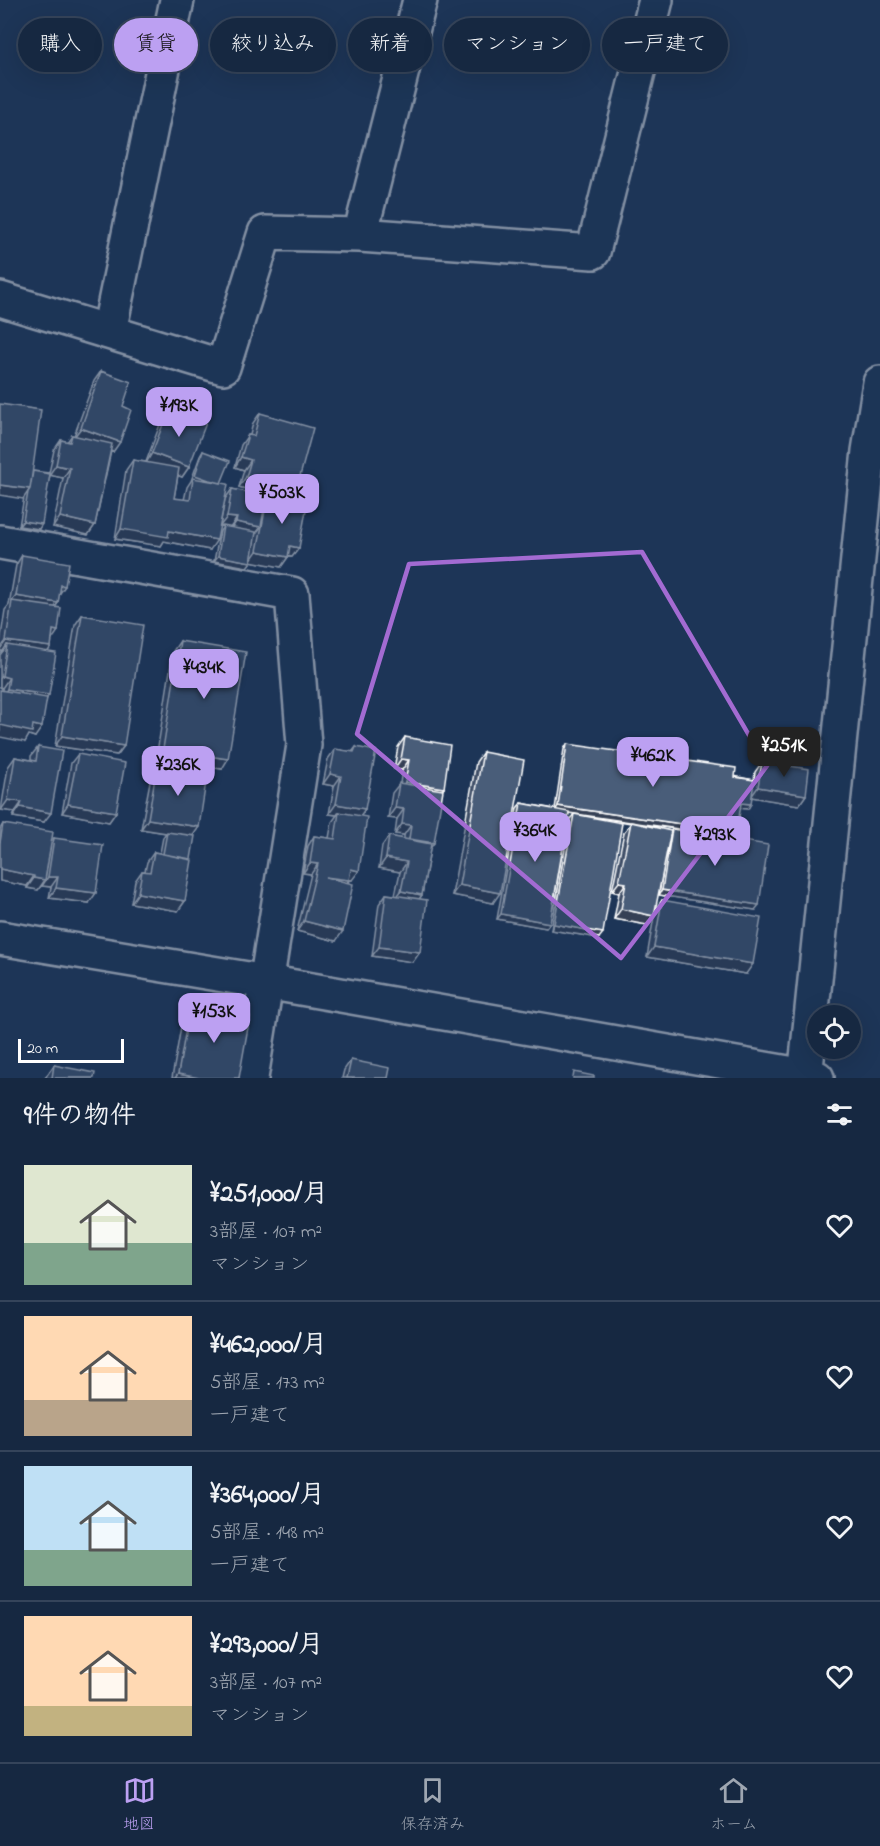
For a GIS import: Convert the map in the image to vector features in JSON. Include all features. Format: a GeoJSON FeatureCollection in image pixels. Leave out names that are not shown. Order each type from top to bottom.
{"type":"FeatureCollection","features":[{"type":"Feature","properties":{"kind":"street"},"geometry":{"type":"LineString","coordinates":[[109,332],[177,0]]}},
{"type":"Feature","properties":{"kind":"street"},"geometry":{"type":"LineString","coordinates":[[360,236],[420,0]]}},
{"type":"Feature","properties":{"kind":"street"},"geometry":{"type":"LineString","coordinates":[[0,299],[223,367],[265,233],[360,236],[592,252],[656,0]]}},
{"type":"Feature","properties":{"kind":"street"},"geometry":{"type":"LineString","coordinates":[[0,938],[809,1077],[880,383]]}},
{"type":"Feature","properties":{"kind":"street"},"geometry":{"type":"LineString","coordinates":[[0,542],[292,594],[304,745],[251,1078]]}},
{"type":"Feature","properties":{"kind":"highlighted area"},"geometry":{"type":"Polygon","coordinates":[[[642,552],[767,766],[621,958],[357,734],[409,564],[642,552]]]}},
{"type":"Feature","properties":{"kind":"building"},"geometry":{"type":"Polygon","coordinates":[[[101,371],[131,382],[123,406],[131,410],[120,442],[81,428],[101,371]]]}},
{"type":"Feature","properties":{"kind":"building"},"geometry":{"type":"Polygon","coordinates":[[[0,404],[41,410],[30,489],[0,485],[0,404]]]}},
{"type":"Feature","properties":{"kind":"building"},"geometry":{"type":"Polygon","coordinates":[[[169,409],[206,423],[189,467],[152,453],[169,409]]]}},
{"type":"Feature","properties":{"kind":"building"},"geometry":{"type":"Polygon","coordinates":[[[260,413],[313,428],[296,491],[246,477],[251,460],[241,457],[248,435],[254,436],[260,413]]]}},
{"type":"Feature","properties":{"kind":"building"},"geometry":{"type":"Polygon","coordinates":[[[72,435],[112,444],[95,525],[60,517],[70,468],[56,465],[61,440],[70,442],[72,435]]]}},
{"type":"Feature","properties":{"kind":"building"},"geometry":{"type":"Polygon","coordinates":[[[203,451],[230,461],[221,483],[195,475],[203,451]]]}},
{"type":"Feature","properties":{"kind":"building"},"geometry":{"type":"Polygon","coordinates":[[[133,460],[179,468],[174,498],[190,500],[193,478],[228,484],[217,540],[169,531],[168,537],[121,529],[133,460]]]}},
{"type":"Feature","properties":{"kind":"building"},"geometry":{"type":"Polygon","coordinates":[[[33,471],[50,474],[42,524],[23,521],[33,471]]]}},
{"type":"Feature","properties":{"kind":"building"},"geometry":{"type":"Polygon","coordinates":[[[232,489],[266,496],[261,527],[236,522],[237,518],[227,517],[232,489]]]}},
{"type":"Feature","properties":{"kind":"building"},"geometry":{"type":"Polygon","coordinates":[[[273,492],[289,495],[288,500],[307,505],[299,548],[290,546],[288,557],[257,551],[268,496],[272,497],[273,492]]]}},
{"type":"Feature","properties":{"kind":"building"},"geometry":{"type":"Polygon","coordinates":[[[223,526],[256,532],[251,562],[218,556],[223,526]]]}},
{"type":"Feature","properties":{"kind":"building"},"geometry":{"type":"Polygon","coordinates":[[[22,555],[69,563],[65,586],[61,585],[58,603],[16,596],[22,555]]]}},
{"type":"Feature","properties":{"kind":"building"},"geometry":{"type":"Polygon","coordinates":[[[12,601],[61,608],[58,631],[53,630],[51,647],[6,641],[12,601]]]}},
{"type":"Feature","properties":{"kind":"building"},"geometry":{"type":"Polygon","coordinates":[[[82,615],[143,625],[124,746],[62,736],[82,615]]]}},
{"type":"Feature","properties":{"kind":"building"},"geometry":{"type":"Polygon","coordinates":[[[180,641],[246,652],[228,759],[163,749],[180,641]]]}},
{"type":"Feature","properties":{"kind":"building"},"geometry":{"type":"Polygon","coordinates":[[[7,645],[56,653],[49,695],[7,689],[9,678],[2,676],[7,645]]]}},
{"type":"Feature","properties":{"kind":"building"},"geometry":{"type":"Polygon","coordinates":[[[0,690],[47,698],[42,727],[33,725],[32,732],[0,725],[0,690]]]}},
{"type":"Feature","properties":{"kind":"building"},"geometry":{"type":"Polygon","coordinates":[[[405,737],[450,745],[444,788],[405,782],[409,760],[401,759],[405,737]]]}},
{"type":"Feature","properties":{"kind":"building"},"geometry":{"type":"Polygon","coordinates":[[[567,744],[736,768],[735,777],[754,780],[751,804],[741,803],[737,832],[558,806],[567,744]]]}},
{"type":"Feature","properties":{"kind":"building"},"geometry":{"type":"Polygon","coordinates":[[[38,747],[62,751],[51,813],[20,807],[22,802],[8,800],[15,757],[36,761],[38,747]]]}},
{"type":"Feature","properties":{"kind":"building"},"geometry":{"type":"Polygon","coordinates":[[[356,747],[376,751],[365,809],[336,804],[341,776],[330,774],[335,749],[354,752],[356,747]]]}},
{"type":"Feature","properties":{"kind":"building"},"geometry":{"type":"Polygon","coordinates":[[[483,752],[524,760],[500,893],[459,885],[483,752]]]}},
{"type":"Feature","properties":{"kind":"building"},"geometry":{"type":"Polygon","coordinates":[[[78,754],[125,763],[116,812],[68,804],[78,754]]]}},
{"type":"Feature","properties":{"kind":"building"},"geometry":{"type":"Polygon","coordinates":[[[762,762],[809,769],[806,795],[758,787],[762,762]]]}},
{"type":"Feature","properties":{"kind":"building"},"geometry":{"type":"Polygon","coordinates":[[[157,766],[207,775],[199,827],[148,819],[157,766]]]}},
{"type":"Feature","properties":{"kind":"building"},"geometry":{"type":"Polygon","coordinates":[[[399,783],[443,790],[434,843],[409,839],[411,825],[402,824],[404,809],[395,808],[399,783]]]}},
{"type":"Feature","properties":{"kind":"building"},"geometry":{"type":"Polygon","coordinates":[[[521,803],[569,812],[550,923],[501,914],[521,803]]]}},
{"type":"Feature","properties":{"kind":"building"},"geometry":{"type":"Polygon","coordinates":[[[339,812],[367,817],[359,871],[351,869],[349,880],[325,877],[353,884],[343,931],[304,921],[318,864],[310,863],[314,836],[335,839],[339,812]]]}},
{"type":"Feature","properties":{"kind":"building"},"geometry":{"type":"Polygon","coordinates":[[[574,814],[622,823],[603,933],[554,924],[574,814]]]}},
{"type":"Feature","properties":{"kind":"building"},"geometry":{"type":"Polygon","coordinates":[[[631,822],[671,831],[654,916],[621,909],[626,883],[619,882],[631,822]]]}},
{"type":"Feature","properties":{"kind":"building"},"geometry":{"type":"Polygon","coordinates":[[[3,824],[53,832],[45,880],[0,869],[3,824]]]}},
{"type":"Feature","properties":{"kind":"building"},"geometry":{"type":"Polygon","coordinates":[[[672,829],[768,845],[759,905],[662,890],[672,829]]]}},
{"type":"Feature","properties":{"kind":"building"},"geometry":{"type":"Polygon","coordinates":[[[167,832],[195,836],[191,859],[163,854],[167,832]]]}},
{"type":"Feature","properties":{"kind":"building"},"geometry":{"type":"Polygon","coordinates":[[[389,836],[431,844],[422,895],[401,891],[407,862],[386,858],[389,836]]]}},
{"type":"Feature","properties":{"kind":"building"},"geometry":{"type":"Polygon","coordinates":[[[54,838],[103,845],[96,893],[56,888],[58,877],[48,877],[54,838]]]}},
{"type":"Feature","properties":{"kind":"building"},"geometry":{"type":"Polygon","coordinates":[[[154,852],[192,860],[185,901],[138,893],[142,871],[150,872],[154,852]]]}},
{"type":"Feature","properties":{"kind":"building"},"geometry":{"type":"Polygon","coordinates":[[[386,894],[427,900],[420,952],[379,947],[386,894]]]}},
{"type":"Feature","properties":{"kind":"building"},"geometry":{"type":"Polygon","coordinates":[[[662,900],[761,918],[753,964],[654,947],[662,900]]]}},
{"type":"Feature","properties":{"kind":"building"},"geometry":{"type":"Polygon","coordinates":[[[190,1006],[250,1016],[239,1078],[200,1078],[178,1074],[190,1006]]]}},
{"type":"Feature","properties":{"kind":"building"},"geometry":{"type":"Polygon","coordinates":[[[351,1060],[390,1068],[388,1078],[347,1078],[351,1060]]]}},
{"type":"Feature","properties":{"kind":"building"},"geometry":{"type":"Polygon","coordinates":[[[54,1065],[95,1073],[94,1078],[52,1078],[54,1065]]]}},
{"type":"Feature","properties":{"kind":"building"},"geometry":{"type":"Polygon","coordinates":[[[574,1072],[594,1076],[594,1078],[573,1078],[574,1072]]]}}]}
